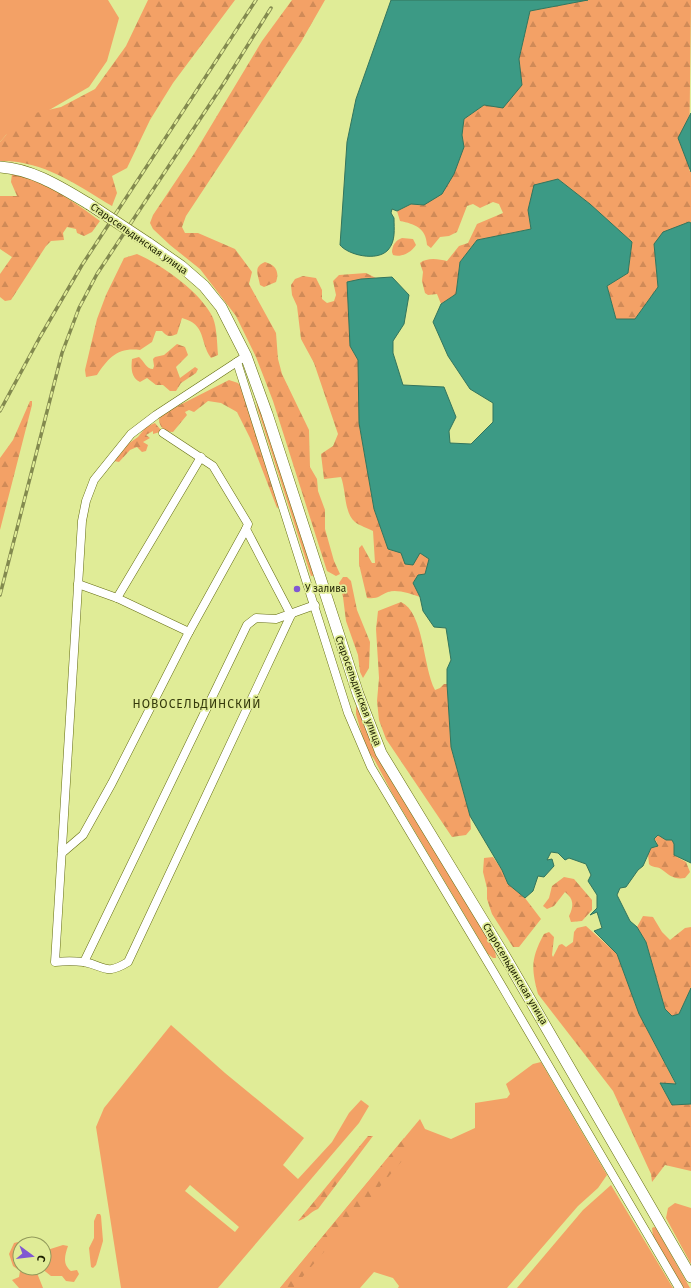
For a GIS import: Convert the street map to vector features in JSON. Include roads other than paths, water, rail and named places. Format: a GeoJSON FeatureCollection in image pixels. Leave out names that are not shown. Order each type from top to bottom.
{"type":"FeatureCollection","features":[{"type":"Feature","properties":{"kind":"main road","name":"Старосельдинская улица"},"geometry":{"type":"LineString","coordinates":[[0,167],[35,174],[89,204],[181,266],[204,286],[221,307],[242,359],[267,414],[358,694],[381,753],[507,960],[691,1277]]}},
{"type":"Feature","properties":{"kind":"street"},"geometry":{"type":"LineString","coordinates":[[291,615],[128,962],[118,968],[106,970],[84,962],[55,962],[82,521],[86,501],[94,480],[131,434],[156,415],[242,359],[348,714],[371,767],[494,971],[679,1288]]}},
{"type":"Feature","properties":{"kind":"street"},"geometry":{"type":"LineString","coordinates":[[62,853],[83,836],[112,784],[189,632],[248,524],[213,466],[163,433]]}},
{"type":"Feature","properties":{"kind":"street"},"geometry":{"type":"LineString","coordinates":[[117,598],[201,458]]}},
{"type":"Feature","properties":{"kind":"street"},"geometry":{"type":"LineString","coordinates":[[246,529],[291,615]]}},
{"type":"Feature","properties":{"kind":"street"},"geometry":{"type":"LineString","coordinates":[[78,584],[117,598],[189,632]]}},
{"type":"Feature","properties":{"kind":"street"},"geometry":{"type":"LineString","coordinates":[[84,962],[247,625],[256,618],[276,619],[291,615],[315,604]]}},
{"type":"Feature","properties":{"kind":"street"},"geometry":{"type":"LineString","coordinates":[[344,699],[358,694]]}},
{"type":"Feature","properties":{"kind":"water"},"geometry":{"type":"Polygon","coordinates":[[[391,0],[588,0],[530,11],[519,59],[522,85],[503,108],[484,105],[464,119],[462,135],[464,147],[454,174],[442,194],[424,205],[411,204],[397,211],[392,209],[391,213],[394,218],[394,231],[391,246],[383,254],[377,256],[363,256],[349,252],[340,245],[347,142],[356,99],[391,0]]]}},
{"type":"Feature","properties":{"kind":"water"},"geometry":{"type":"Polygon","coordinates":[[[691,113],[691,172],[678,138],[691,113]]]}},
{"type":"Feature","properties":{"kind":"water"},"geometry":{"type":"Polygon","coordinates":[[[558,179],[590,204],[632,242],[628,273],[607,286],[616,319],[635,319],[658,287],[654,244],[663,232],[689,222],[691,223],[691,863],[674,855],[674,844],[672,840],[666,840],[658,835],[654,839],[658,846],[651,848],[643,866],[638,870],[626,887],[620,888],[617,895],[630,921],[637,927],[646,942],[665,1009],[672,1016],[679,1014],[691,988],[691,1104],[672,1105],[660,1083],[676,1084],[639,1014],[617,954],[594,931],[602,928],[597,912],[590,915],[597,908],[597,895],[588,881],[591,875],[586,864],[569,858],[565,860],[558,853],[551,852],[547,860],[552,859],[554,866],[544,877],[538,876],[533,891],[525,898],[508,884],[502,870],[470,816],[451,747],[447,669],[451,660],[446,628],[434,627],[423,611],[420,597],[413,583],[418,575],[425,574],[429,559],[420,553],[413,565],[405,564],[401,553],[388,549],[374,509],[359,423],[358,360],[350,346],[347,282],[361,279],[392,277],[409,295],[404,324],[393,341],[393,353],[403,385],[444,387],[456,417],[449,431],[450,443],[471,444],[493,422],[493,403],[470,389],[448,356],[433,322],[441,304],[456,294],[460,262],[477,240],[531,229],[528,210],[534,185],[558,179]]]}},
{"type":"Feature","properties":{"kind":"railway"},"geometry":{"type":"LineString","coordinates":[[0,411],[40,337],[82,265],[256,0]]}},
{"type":"Feature","properties":{"kind":"railway"},"geometry":{"type":"LineString","coordinates":[[0,595],[62,353],[79,308],[97,274],[224,83],[271,8]]}},
{"type":"Feature","properties":{"kind":"place","name":"У залива"},"geometry":{"type":"Point","coordinates":[297,589]}},
{"type":"Feature","properties":{"kind":"district","name":"НОВОСЕЛЬДИНСКИЙ"},"geometry":{"type":"Point","coordinates":[197,704]}}]}
